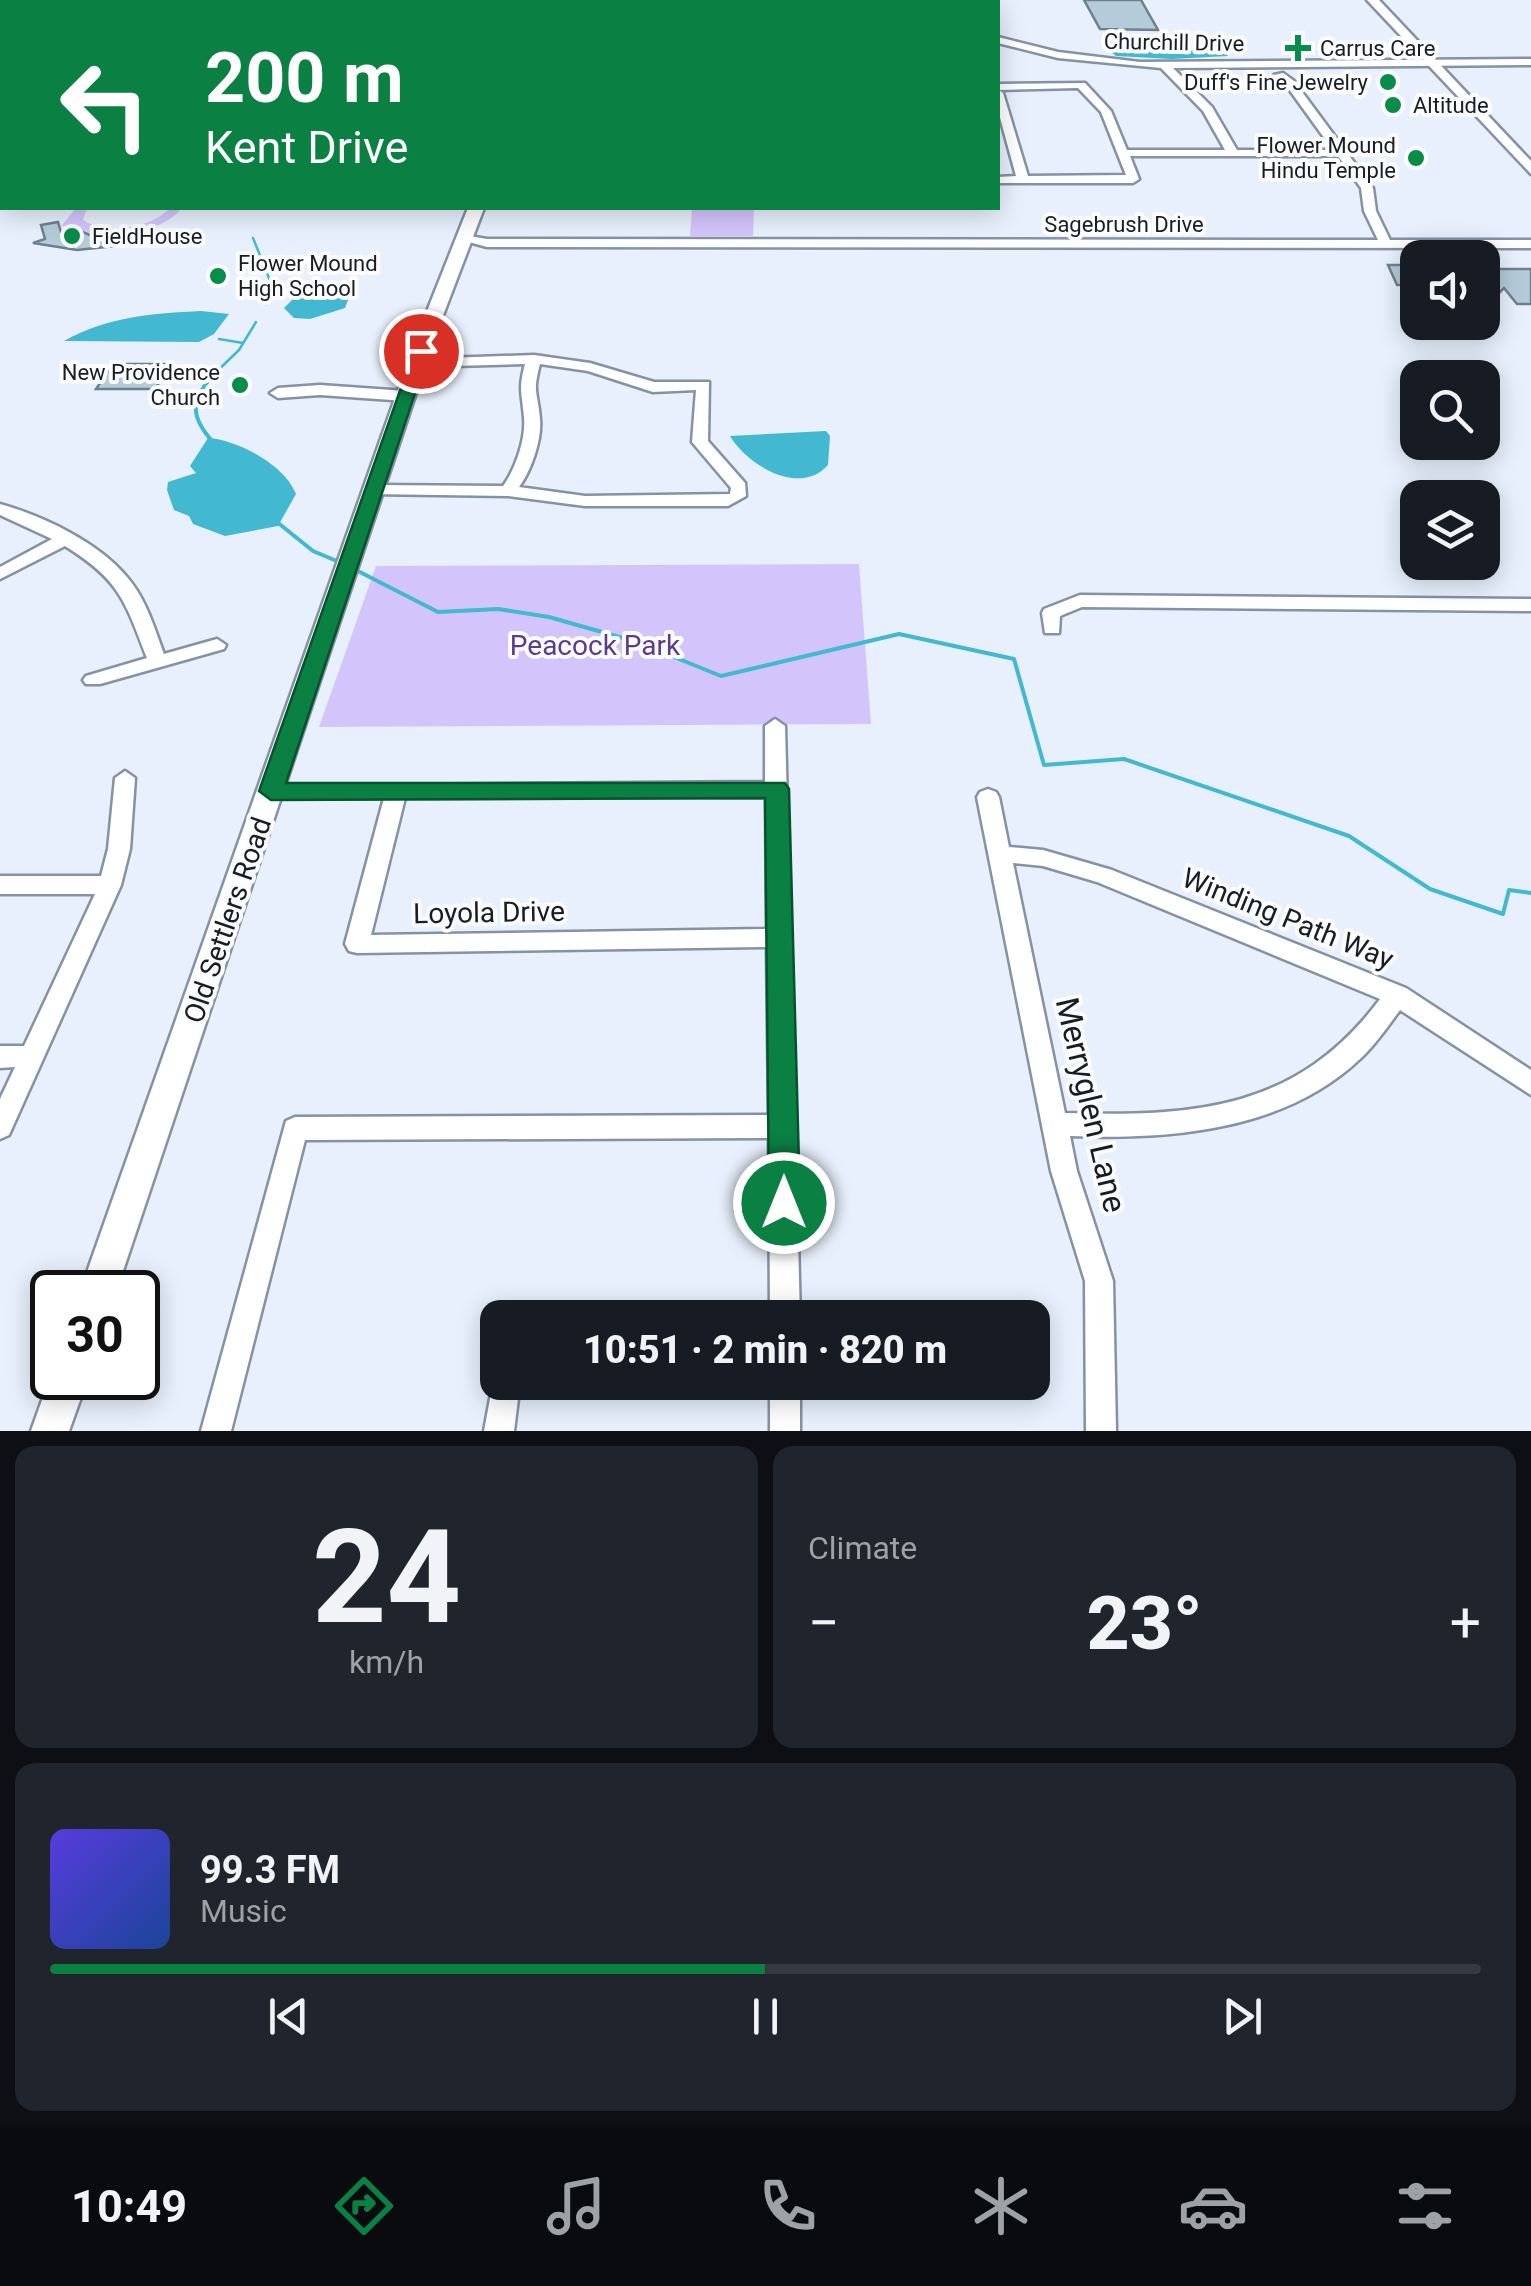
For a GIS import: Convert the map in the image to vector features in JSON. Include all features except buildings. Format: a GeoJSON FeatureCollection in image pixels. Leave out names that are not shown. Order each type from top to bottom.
{"type":"FeatureCollection","features":[{"type":"Feature","properties":{"kind":"main road"},"geometry":{"type":"LineString","coordinates":[[1374,0],[1410,25],[1438,62],[1527,148]]}},
{"type":"Feature","properties":{"kind":"main road"},"geometry":{"type":"LineString","coordinates":[[1387,7],[1531,170]]}},
{"type":"Feature","properties":{"kind":"main road"},"geometry":{"type":"LineString","coordinates":[[1507,144],[1527,148]]}},
{"type":"Feature","properties":{"kind":"main road","name":"Old Settlers Road"},"geometry":{"type":"LineString","coordinates":[[106,1270],[417,362],[475,210]]}},
{"type":"Feature","properties":{"kind":"main road"},"geometry":{"type":"LineString","coordinates":[[50,1431],[61,1400]]}},
{"type":"Feature","properties":{"kind":"street","name":"Churchill Drive"},"geometry":{"type":"LineString","coordinates":[[1000,41],[1088,60],[1165,66],[1531,62]]}},
{"type":"Feature","properties":{"kind":"street"},"geometry":{"type":"LineString","coordinates":[[1000,48],[1011,45]]}},
{"type":"Feature","properties":{"kind":"street"},"geometry":{"type":"LineString","coordinates":[[1165,66],[1208,108],[1233,153]]}},
{"type":"Feature","properties":{"kind":"street"},"geometry":{"type":"LineString","coordinates":[[1279,75],[1290,82],[1367,188],[1370,211],[1384,242]]}},
{"type":"Feature","properties":{"kind":"street"},"geometry":{"type":"LineString","coordinates":[[1000,90],[1082,85],[1106,111],[1133,179],[1000,180]]}},
{"type":"Feature","properties":{"kind":"street"},"geometry":{"type":"LineString","coordinates":[[1000,97],[1023,180]]}},
{"type":"Feature","properties":{"kind":"street"},"geometry":{"type":"LineString","coordinates":[[1124,153],[1344,153]]}},
{"type":"Feature","properties":{"kind":"street"},"geometry":{"type":"LineString","coordinates":[[1477,240],[1484,239]]}},
{"type":"Feature","properties":{"kind":"street","name":"Sagebrush Drive"},"geometry":{"type":"LineString","coordinates":[[464,240],[1400,242]]}},
{"type":"Feature","properties":{"kind":"street","name":"Sagebrush Drive"},"geometry":{"type":"LineString","coordinates":[[1384,242],[1531,242]]}},
{"type":"Feature","properties":{"kind":"street","name":"Sagebrush Drive"},"geometry":{"type":"LineString","coordinates":[[1500,243],[1531,242]]}},
{"type":"Feature","properties":{"kind":"street"},"geometry":{"type":"LineString","coordinates":[[508,491],[520,474],[534,422],[526,388],[534,359]]}},
{"type":"Feature","properties":{"kind":"street"},"geometry":{"type":"LineString","coordinates":[[374,490],[508,491],[585,500],[728,501],[738,496],[739,487],[700,442],[704,385],[652,387],[590,367],[534,359],[417,362]]}},
{"type":"Feature","properties":{"kind":"street"},"geometry":{"type":"LineString","coordinates":[[278,393],[320,390],[406,396]]}},
{"type":"Feature","properties":{"kind":"street"},"geometry":{"type":"LineString","coordinates":[[0,509],[65,539],[120,580],[131,594],[158,662]]}},
{"type":"Feature","properties":{"kind":"street"},"geometry":{"type":"LineString","coordinates":[[0,574],[65,539]]}},
{"type":"Feature","properties":{"kind":"street"},"geometry":{"type":"LineString","coordinates":[[1052,629],[1051,613],[1080,601],[1531,604]]}},
{"type":"Feature","properties":{"kind":"street"},"geometry":{"type":"LineString","coordinates":[[94,680],[217,645]]}},
{"type":"Feature","properties":{"kind":"street"},"geometry":{"type":"LineString","coordinates":[[775,726],[784,1300]]}},
{"type":"Feature","properties":{"kind":"street"},"geometry":{"type":"LineString","coordinates":[[0,1126],[110,885],[120,849],[125,778]]}},
{"type":"Feature","properties":{"kind":"street"},"geometry":{"type":"LineString","coordinates":[[271,791],[776,789]]}},
{"type":"Feature","properties":{"kind":"street","name":"Loyola Drive"},"geometry":{"type":"LineString","coordinates":[[396,791],[357,944],[780,938]]}},
{"type":"Feature","properties":{"kind":"street","name":"Merryglen Lane"},"geometry":{"type":"LineString","coordinates":[[988,797],[1064,1171],[1098,1281],[1102,1431]]}},
{"type":"Feature","properties":{"kind":"street","name":"Winding Path Way"},"geometry":{"type":"LineString","coordinates":[[1002,854],[1044,858],[1104,876],[1397,995],[1531,1084]]}},
{"type":"Feature","properties":{"kind":"street"},"geometry":{"type":"LineString","coordinates":[[0,885],[110,885]]}},
{"type":"Feature","properties":{"kind":"street"},"geometry":{"type":"LineString","coordinates":[[1055,1124],[1138,1128],[1232,1116],[1315,1079],[1350,1054],[1397,995]]}},
{"type":"Feature","properties":{"kind":"street"},"geometry":{"type":"LineString","coordinates":[[0,1057],[31,1056]]}},
{"type":"Feature","properties":{"kind":"street"},"geometry":{"type":"LineString","coordinates":[[216,1431],[295,1129],[784,1126]]}},
{"type":"Feature","properties":{"kind":"street"},"geometry":{"type":"LineString","coordinates":[[499,1431],[503,1400]]}},
{"type":"Feature","properties":{"kind":"street"},"geometry":{"type":"LineString","coordinates":[[785,1400],[785,1431]]}},
{"type":"Feature","properties":{"kind":"green space"},"geometry":{"type":"Polygon","coordinates":[[[74,210],[86,210],[83,220],[93,225],[128,228],[151,221],[168,210],[180,210],[141,231],[92,233],[61,226],[74,210]]]}},
{"type":"Feature","properties":{"kind":"green space"},"geometry":{"type":"Polygon","coordinates":[[[692,210],[754,210],[753,236],[690,236],[692,210]]]}},
{"type":"Feature","properties":{"kind":"green space","name":"Peacock Park"},"geometry":{"type":"Polygon","coordinates":[[[859,564],[871,724],[319,727],[376,566],[859,564]]]}},
{"type":"Feature","properties":{"kind":"water"},"geometry":{"type":"Polygon","coordinates":[[[1213,44],[1228,56],[1172,59],[1116,56],[1111,52],[1194,50],[1199,45],[1213,44]]]}},
{"type":"Feature","properties":{"kind":"water"},"geometry":{"type":"Polygon","coordinates":[[[297,295],[349,297],[345,308],[310,319],[294,318],[284,308],[297,295]]]}},
{"type":"Feature","properties":{"kind":"water"},"geometry":{"type":"Polygon","coordinates":[[[201,311],[229,314],[214,334],[199,342],[64,341],[113,321],[201,311]]]}},
{"type":"Feature","properties":{"kind":"water"},"geometry":{"type":"Polygon","coordinates":[[[826,431],[830,436],[828,465],[803,478],[789,478],[761,466],[730,436],[826,431]]]}},
{"type":"Feature","properties":{"kind":"water"},"geometry":{"type":"Polygon","coordinates":[[[208,438],[259,456],[290,483],[296,494],[278,526],[225,536],[193,524],[189,516],[174,510],[168,482],[196,473],[190,466],[208,438]]]}},
{"type":"Feature","properties":{"kind":"waterway"},"geometry":{"type":"LineString","coordinates":[[253,238],[273,288],[266,304]]}},
{"type":"Feature","properties":{"kind":"waterway"},"geometry":{"type":"LineString","coordinates":[[212,376],[239,350],[256,322]]}},
{"type":"Feature","properties":{"kind":"waterway"},"geometry":{"type":"LineString","coordinates":[[219,339],[243,343]]}},
{"type":"Feature","properties":{"kind":"waterway"},"geometry":{"type":"LineString","coordinates":[[212,376],[196,409],[200,424],[212,441]]}},
{"type":"Feature","properties":{"kind":"waterway"},"geometry":{"type":"LineString","coordinates":[[277,522],[313,551],[339,562]]}},
{"type":"Feature","properties":{"kind":"waterway"},"geometry":{"type":"LineString","coordinates":[[352,568],[438,612],[498,609],[549,617],[637,642],[721,676],[899,634],[1014,659],[1044,765],[1124,759],[1349,836],[1430,889],[1503,914],[1509,890],[1531,893]]}},
{"type":"Feature","properties":{"kind":"place","name":"Carrus Care"},"geometry":{"type":"Point","coordinates":[1298,48]}},
{"type":"Feature","properties":{"kind":"place","name":"Duff's Fine Jewelry"},"geometry":{"type":"Point","coordinates":[1388,82]}},
{"type":"Feature","properties":{"kind":"place","name":"Altitude"},"geometry":{"type":"Point","coordinates":[1393,105]}},
{"type":"Feature","properties":{"kind":"place","name":"Flower Mound Hindu Temple"},"geometry":{"type":"Point","coordinates":[1416,158]}},
{"type":"Feature","properties":{"kind":"place","name":"FieldHouse"},"geometry":{"type":"Point","coordinates":[72,236]}},
{"type":"Feature","properties":{"kind":"place","name":"Flower Mound High School"},"geometry":{"type":"Point","coordinates":[218,276]}},
{"type":"Feature","properties":{"kind":"place","name":"New Providence Church"},"geometry":{"type":"Point","coordinates":[240,385]}},
{"type":"Feature","properties":{"kind":"route"},"geometry":{"type":"LineString","coordinates":[[421,351],[271,791],[776,789],[784,1203]]}}]}
